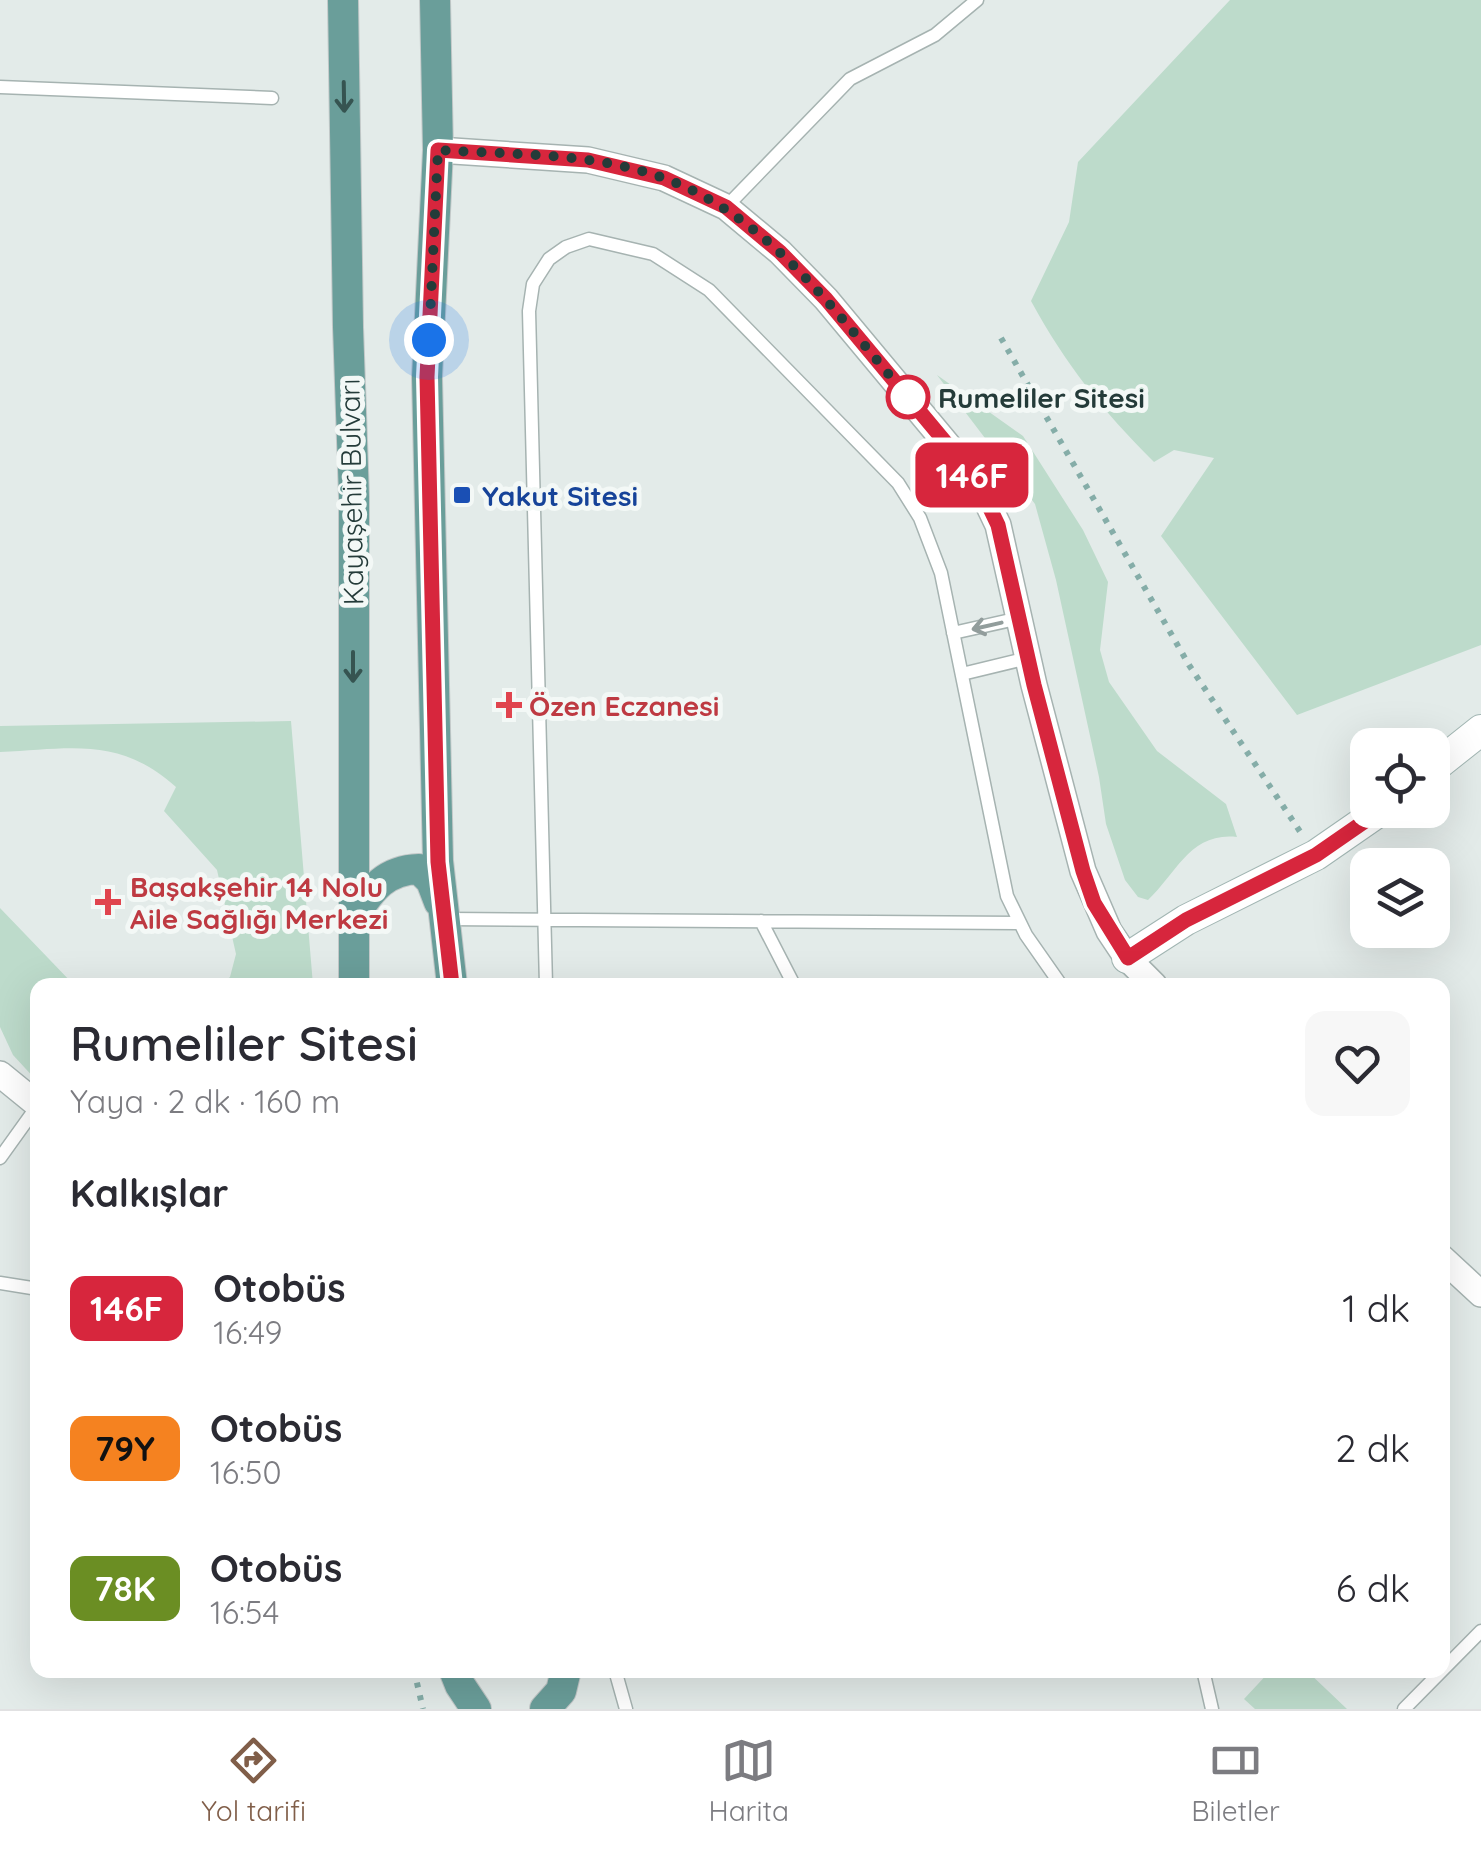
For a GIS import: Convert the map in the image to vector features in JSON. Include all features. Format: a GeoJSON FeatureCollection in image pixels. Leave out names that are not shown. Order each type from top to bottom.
{"type":"FeatureCollection","features":[{"type":"Feature","properties":{"kind":"main road","name":"Kayaşehir Bulvarı"},"geometry":{"type":"LineString","coordinates":[[343,0],[354,497],[354,978]]}},
{"type":"Feature","properties":{"kind":"main road"},"geometry":{"type":"LineString","coordinates":[[435,0],[438,150],[427,377],[438,862],[451,978]]}},
{"type":"Feature","properties":{"kind":"main road"},"geometry":{"type":"LineString","coordinates":[[1450,755],[1481,730]]}},
{"type":"Feature","properties":{"kind":"main road"},"geometry":{"type":"LineString","coordinates":[[1128,958],[1186,920],[1316,855],[1355,828]]}},
{"type":"Feature","properties":{"kind":"main road"},"geometry":{"type":"LineString","coordinates":[[354,915],[376,882],[402,870],[419,869],[431,881],[444,920]]}},
{"type":"Feature","properties":{"kind":"main road"},"geometry":{"type":"LineString","coordinates":[[444,1678],[450,1709]]}},
{"type":"Feature","properties":{"kind":"main road"},"geometry":{"type":"LineString","coordinates":[[457,1678],[476,1709]]}},
{"type":"Feature","properties":{"kind":"main road"},"geometry":{"type":"LineString","coordinates":[[544,1709],[561,1691],[565,1678]]}},
{"type":"Feature","properties":{"kind":"main road"},"geometry":{"type":"LineString","coordinates":[[569,1678],[576,1709]]}},
{"type":"Feature","properties":{"kind":"street"},"geometry":{"type":"LineString","coordinates":[[438,150],[588,160],[664,178],[726,207],[780,252],[826,299],[976,479],[998,525],[1083,871],[1094,903],[1128,958],[1147,978]]}},
{"type":"Feature","properties":{"kind":"street"},"geometry":{"type":"LineString","coordinates":[[0,1074],[30,1098]]}},
{"type":"Feature","properties":{"kind":"street"},"geometry":{"type":"LineString","coordinates":[[1450,1265],[1481,1294]]}},
{"type":"Feature","properties":{"kind":"lane"},"geometry":{"type":"LineString","coordinates":[[726,207],[850,78],[935,36],[977,0]]}},
{"type":"Feature","properties":{"kind":"lane"},"geometry":{"type":"LineString","coordinates":[[0,88],[272,98]]}},
{"type":"Feature","properties":{"kind":"lane"},"geometry":{"type":"LineString","coordinates":[[546,978],[529,311],[533,284],[549,259],[566,247],[589,239],[653,254],[709,290],[898,482],[920,518],[941,573],[1007,896],[1056,978]]}},
{"type":"Feature","properties":{"kind":"lane"},"geometry":{"type":"LineString","coordinates":[[953,633],[1020,618]]}},
{"type":"Feature","properties":{"kind":"lane"},"geometry":{"type":"LineString","coordinates":[[962,674],[1028,658]]}},
{"type":"Feature","properties":{"kind":"lane"},"geometry":{"type":"LineString","coordinates":[[444,920],[1020,923]]}},
{"type":"Feature","properties":{"kind":"lane"},"geometry":{"type":"LineString","coordinates":[[761,921],[790,978]]}},
{"type":"Feature","properties":{"kind":"lane"},"geometry":{"type":"LineString","coordinates":[[0,1158],[30,1116]]}},
{"type":"Feature","properties":{"kind":"lane"},"geometry":{"type":"LineString","coordinates":[[0,1283],[30,1288]]}},
{"type":"Feature","properties":{"kind":"lane"},"geometry":{"type":"LineString","coordinates":[[1450,1663],[1481,1632]]}},
{"type":"Feature","properties":{"kind":"lane"},"geometry":{"type":"LineString","coordinates":[[617,1678],[626,1709]]}},
{"type":"Feature","properties":{"kind":"lane"},"geometry":{"type":"LineString","coordinates":[[1204,1678],[1212,1709]]}},
{"type":"Feature","properties":{"kind":"lane"},"geometry":{"type":"LineString","coordinates":[[1404,1709],[1435,1678]]}},
{"type":"Feature","properties":{"kind":"path"},"geometry":{"type":"LineString","coordinates":[[1001,338],[1189,665],[1316,855]]}},
{"type":"Feature","properties":{"kind":"path"},"geometry":{"type":"LineString","coordinates":[[416,1678],[422,1709]]}},
{"type":"Feature","properties":{"kind":"green space"},"geometry":{"type":"Polygon","coordinates":[[[1230,0],[1481,0],[1481,645],[1297,715],[1161,536],[1214,458],[1174,450],[1154,462],[1086,386],[1031,301],[1069,222],[1078,162],[1230,0]]]}},
{"type":"Feature","properties":{"kind":"green space"},"geometry":{"type":"Polygon","coordinates":[[[937,375],[1023,436],[1083,530],[1108,582],[1100,650],[1109,682],[1157,751],[1226,804],[1237,837],[1221,837],[1196,848],[1148,900],[1138,897],[1125,880],[1106,824],[1056,580],[1035,504],[937,375]]]}},
{"type":"Feature","properties":{"kind":"green space"},"geometry":{"type":"Polygon","coordinates":[[[291,721],[312,978],[229,978],[236,954],[217,870],[164,811],[176,787],[155,771],[114,753],[72,748],[0,752],[0,726],[291,721]]]}},
{"type":"Feature","properties":{"kind":"green space"},"geometry":{"type":"Polygon","coordinates":[[[0,908],[67,978],[30,978],[30,1073],[13,1055],[0,1027],[0,908]]]}},
{"type":"Feature","properties":{"kind":"green space"},"geometry":{"type":"Polygon","coordinates":[[[1264,1678],[1314,1678],[1347,1709],[1255,1709],[1244,1699],[1264,1678]]]}},
{"type":"Feature","properties":{"kind":"bus line","name":"146F"},"geometry":{"type":"LineString","coordinates":[[451,978],[438,862],[427,377],[438,150],[588,160],[664,178],[726,207],[780,252],[826,299],[976,479],[998,525],[1034,685],[1083,871],[1094,903],[1128,958],[1186,920],[1316,855],[1355,828]]}},
{"type":"Feature","properties":{"kind":"place","name":"Rumeliler Sitesi"},"geometry":{"type":"Point","coordinates":[908,397]}},
{"type":"Feature","properties":{"kind":"place","name":"Yakut Sitesi"},"geometry":{"type":"Point","coordinates":[462,495]}},
{"type":"Feature","properties":{"kind":"place","name":"Özen Eczanesi"},"geometry":{"type":"Point","coordinates":[509,705]}},
{"type":"Feature","properties":{"kind":"place","name":"Başakşehir 14 Nolu Aile Sağlığı Merkezi"},"geometry":{"type":"Point","coordinates":[108,902]}},
{"type":"Feature","properties":{"kind":"route"},"geometry":{"type":"LineString","coordinates":[[429,340],[438,150],[588,160],[664,178],[726,207],[780,252],[826,299],[908,397]]}}]}
